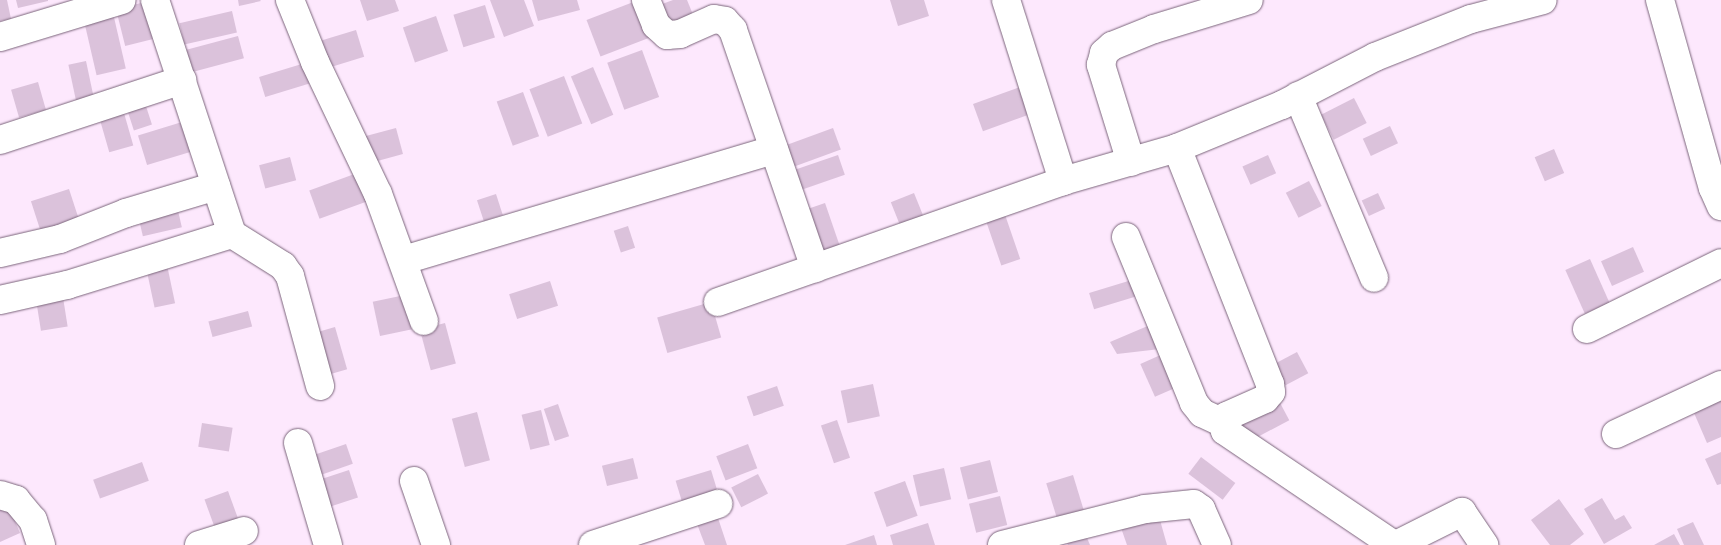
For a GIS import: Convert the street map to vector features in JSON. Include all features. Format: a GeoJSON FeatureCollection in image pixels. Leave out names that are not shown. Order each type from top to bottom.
{"type":"FeatureCollection","features":[{"type":"Feature","properties":{"kind":"street"},"geometry":{"type":"LineString","coordinates":[[0,37],[77,6],[122,0]]}},
{"type":"Feature","properties":{"kind":"street"},"geometry":{"type":"LineString","coordinates":[[155,0],[232,234],[283,266],[290,276],[320,386]]}},
{"type":"Feature","properties":{"kind":"street"},"geometry":{"type":"LineString","coordinates":[[290,0],[315,62],[378,194],[404,260],[424,321]]}},
{"type":"Feature","properties":{"kind":"street"},"geometry":{"type":"LineString","coordinates":[[646,0],[656,25],[667,34],[680,34],[714,19],[725,21],[733,30],[815,268]]}},
{"type":"Feature","properties":{"kind":"street"},"geometry":{"type":"LineString","coordinates":[[1006,0],[1063,181]]}},
{"type":"Feature","properties":{"kind":"street"},"geometry":{"type":"LineString","coordinates":[[1131,162],[1101,65],[1104,53],[1112,46],[1154,29],[1249,0]]}},
{"type":"Feature","properties":{"kind":"street"},"geometry":{"type":"LineString","coordinates":[[718,302],[1063,181],[1177,148],[1298,96],[1375,57],[1471,19],[1543,0]]}},
{"type":"Feature","properties":{"kind":"street"},"geometry":{"type":"LineString","coordinates":[[1660,0],[1713,188],[1721,206]]}},
{"type":"Feature","properties":{"kind":"street"},"geometry":{"type":"LineString","coordinates":[[0,140],[182,80]]}},
{"type":"Feature","properties":{"kind":"street"},"geometry":{"type":"LineString","coordinates":[[1298,96],[1374,278]]}},
{"type":"Feature","properties":{"kind":"street"},"geometry":{"type":"LineString","coordinates":[[1177,148],[1272,392],[1265,399],[1227,416],[1223,423]]}},
{"type":"Feature","properties":{"kind":"street"},"geometry":{"type":"LineString","coordinates":[[404,260],[774,150]]}},
{"type":"Feature","properties":{"kind":"street"},"geometry":{"type":"LineString","coordinates":[[0,253],[60,239],[126,213],[216,186]]}},
{"type":"Feature","properties":{"kind":"street"},"geometry":{"type":"LineString","coordinates":[[0,300],[67,285],[232,234]]}},
{"type":"Feature","properties":{"kind":"street"},"geometry":{"type":"LineString","coordinates":[[1126,237],[1194,403],[1202,413],[1223,423],[1226,431],[1395,545],[1462,512],[1484,545]]}},
{"type":"Feature","properties":{"kind":"street"},"geometry":{"type":"LineString","coordinates":[[1587,329],[1721,263]]}},
{"type":"Feature","properties":{"kind":"street"},"geometry":{"type":"LineString","coordinates":[[1616,434],[1721,384]]}},
{"type":"Feature","properties":{"kind":"street"},"geometry":{"type":"LineString","coordinates":[[298,443],[328,545]]}},
{"type":"Feature","properties":{"kind":"street"},"geometry":{"type":"LineString","coordinates":[[414,481],[436,545]]}},
{"type":"Feature","properties":{"kind":"street"},"geometry":{"type":"LineString","coordinates":[[0,495],[16,500],[33,520],[41,545]]}},
{"type":"Feature","properties":{"kind":"street"},"geometry":{"type":"LineString","coordinates":[[593,545],[718,504]]}},
{"type":"Feature","properties":{"kind":"street"},"geometry":{"type":"LineString","coordinates":[[1002,545],[1145,509],[1194,504],[1201,509],[1217,545]]}},
{"type":"Feature","properties":{"kind":"street"},"geometry":{"type":"LineString","coordinates":[[199,545],[244,531]]}},
{"type":"Feature","properties":{"kind":"building"},"geometry":{"type":"Polygon","coordinates":[[[0,0],[7,0],[11,19],[0,21],[0,0]]]}},
{"type":"Feature","properties":{"kind":"building"},"geometry":{"type":"Polygon","coordinates":[[[16,0],[48,0],[48,1],[18,8],[16,0]]]}},
{"type":"Feature","properties":{"kind":"building"},"geometry":{"type":"Polygon","coordinates":[[[238,0],[260,0],[261,1],[239,6],[238,0]]]}},
{"type":"Feature","properties":{"kind":"building"},"geometry":{"type":"Polygon","coordinates":[[[360,0],[395,0],[399,11],[367,21],[360,0]]]}},
{"type":"Feature","properties":{"kind":"building"},"geometry":{"type":"Polygon","coordinates":[[[490,0],[524,0],[534,26],[504,37],[490,0]]]}},
{"type":"Feature","properties":{"kind":"building"},"geometry":{"type":"Polygon","coordinates":[[[532,0],[577,0],[580,10],[538,21],[532,0]]]}},
{"type":"Feature","properties":{"kind":"building"},"geometry":{"type":"Polygon","coordinates":[[[673,0],[687,0],[694,17],[662,29],[654,7],[673,0]]]}},
{"type":"Feature","properties":{"kind":"building"},"geometry":{"type":"Polygon","coordinates":[[[890,0],[924,0],[929,16],[898,26],[890,0]]]}},
{"type":"Feature","properties":{"kind":"building"},"geometry":{"type":"Polygon","coordinates":[[[149,1],[158,38],[125,46],[116,9],[149,1]]]}},
{"type":"Feature","properties":{"kind":"building"},"geometry":{"type":"Polygon","coordinates":[[[636,1],[650,37],[600,56],[587,20],[636,1]]]}},
{"type":"Feature","properties":{"kind":"building"},"geometry":{"type":"Polygon","coordinates":[[[485,5],[495,38],[463,47],[453,15],[485,5]]]}},
{"type":"Feature","properties":{"kind":"building"},"geometry":{"type":"Polygon","coordinates":[[[232,11],[237,32],[184,45],[179,23],[232,11]]]}},
{"type":"Feature","properties":{"kind":"building"},"geometry":{"type":"Polygon","coordinates":[[[113,13],[126,69],[97,75],[84,20],[113,13]]]}},
{"type":"Feature","properties":{"kind":"building"},"geometry":{"type":"Polygon","coordinates":[[[436,16],[448,51],[415,62],[403,27],[436,16]]]}},
{"type":"Feature","properties":{"kind":"building"},"geometry":{"type":"Polygon","coordinates":[[[356,30],[364,57],[322,70],[314,43],[356,30]]]}},
{"type":"Feature","properties":{"kind":"building"},"geometry":{"type":"Polygon","coordinates":[[[238,36],[244,58],[184,74],[178,52],[238,36]]]}},
{"type":"Feature","properties":{"kind":"building"},"geometry":{"type":"Polygon","coordinates":[[[642,50],[659,97],[624,110],[607,63],[642,50]]]}},
{"type":"Feature","properties":{"kind":"building"},"geometry":{"type":"Polygon","coordinates":[[[86,61],[94,99],[77,103],[68,65],[86,61]]]}},
{"type":"Feature","properties":{"kind":"building"},"geometry":{"type":"Polygon","coordinates":[[[305,63],[311,83],[265,97],[259,77],[305,63]]]}},
{"type":"Feature","properties":{"kind":"building"},"geometry":{"type":"Polygon","coordinates":[[[593,67],[613,115],[591,124],[571,76],[593,67]]]}},
{"type":"Feature","properties":{"kind":"building"},"geometry":{"type":"Polygon","coordinates":[[[564,76],[582,124],[548,137],[529,89],[564,76]]]}},
{"type":"Feature","properties":{"kind":"building"},"geometry":{"type":"Polygon","coordinates":[[[38,82],[46,110],[19,118],[11,90],[38,82]]]}},
{"type":"Feature","properties":{"kind":"building"},"geometry":{"type":"Polygon","coordinates":[[[1020,87],[1030,114],[983,131],[973,104],[1020,87]]]}},
{"type":"Feature","properties":{"kind":"building"},"geometry":{"type":"Polygon","coordinates":[[[523,92],[539,136],[513,146],[497,102],[523,92]]]}},
{"type":"Feature","properties":{"kind":"building"},"geometry":{"type":"Polygon","coordinates":[[[143,97],[152,125],[134,130],[125,103],[143,97]]]}},
{"type":"Feature","properties":{"kind":"building"},"geometry":{"type":"Polygon","coordinates":[[[1354,98],[1367,123],[1334,140],[1321,115],[1354,98]]]}},
{"type":"Feature","properties":{"kind":"building"},"geometry":{"type":"Polygon","coordinates":[[[122,106],[133,145],[109,152],[98,113],[122,106]]]}},
{"type":"Feature","properties":{"kind":"building"},"geometry":{"type":"Polygon","coordinates":[[[182,122],[191,152],[147,165],[138,135],[182,122]]]}},
{"type":"Feature","properties":{"kind":"building"},"geometry":{"type":"Polygon","coordinates":[[[1390,126],[1398,143],[1371,156],[1363,139],[1390,126]]]}},
{"type":"Feature","properties":{"kind":"building"},"geometry":{"type":"Polygon","coordinates":[[[396,128],[403,154],[370,163],[363,137],[396,128]]]}},
{"type":"Feature","properties":{"kind":"building"},"geometry":{"type":"Polygon","coordinates":[[[833,128],[841,150],[788,169],[780,147],[833,128]]]}},
{"type":"Feature","properties":{"kind":"building"},"geometry":{"type":"Polygon","coordinates":[[[1554,149],[1564,173],[1545,181],[1535,157],[1554,149]]]}},
{"type":"Feature","properties":{"kind":"building"},"geometry":{"type":"Polygon","coordinates":[[[838,155],[845,175],[797,191],[790,172],[838,155]]]}},
{"type":"Feature","properties":{"kind":"building"},"geometry":{"type":"Polygon","coordinates":[[[1268,155],[1276,173],[1251,185],[1242,166],[1268,155]]]}},
{"type":"Feature","properties":{"kind":"building"},"geometry":{"type":"Polygon","coordinates":[[[290,157],[296,180],[265,188],[259,165],[290,157]]]}},
{"type":"Feature","properties":{"kind":"building"},"geometry":{"type":"Polygon","coordinates":[[[360,172],[370,200],[320,219],[309,190],[360,172]]]}},
{"type":"Feature","properties":{"kind":"building"},"geometry":{"type":"Polygon","coordinates":[[[1309,181],[1322,206],[1299,218],[1286,193],[1309,181]]]}},
{"type":"Feature","properties":{"kind":"building"},"geometry":{"type":"Polygon","coordinates":[[[69,189],[81,227],[43,239],[31,201],[69,189]]]}},
{"type":"Feature","properties":{"kind":"building"},"geometry":{"type":"Polygon","coordinates":[[[914,193],[924,218],[901,227],[891,202],[914,193]]]}},
{"type":"Feature","properties":{"kind":"building"},"geometry":{"type":"Polygon","coordinates":[[[1378,193],[1385,208],[1369,216],[1362,201],[1378,193]]]}},
{"type":"Feature","properties":{"kind":"building"},"geometry":{"type":"Polygon","coordinates":[[[496,194],[503,215],[484,221],[477,200],[496,194]]]}},
{"type":"Feature","properties":{"kind":"building"},"geometry":{"type":"Polygon","coordinates":[[[176,202],[182,227],[143,236],[137,211],[176,202]]]}},
{"type":"Feature","properties":{"kind":"building"},"geometry":{"type":"Polygon","coordinates":[[[825,203],[841,249],[815,258],[799,212],[825,203]]]}},
{"type":"Feature","properties":{"kind":"building"},"geometry":{"type":"Polygon","coordinates":[[[1002,206],[1020,259],[1001,265],[983,213],[1002,206]]]}},
{"type":"Feature","properties":{"kind":"building"},"geometry":{"type":"Polygon","coordinates":[[[628,226],[635,248],[621,253],[614,231],[628,226]]]}},
{"type":"Feature","properties":{"kind":"building"},"geometry":{"type":"Polygon","coordinates":[[[1633,247],[1644,272],[1612,286],[1601,261],[1633,247]]]}},
{"type":"Feature","properties":{"kind":"building"},"geometry":{"type":"Polygon","coordinates":[[[1590,259],[1610,303],[1585,314],[1565,270],[1590,259]]]}},
{"type":"Feature","properties":{"kind":"building"},"geometry":{"type":"Polygon","coordinates":[[[167,265],[175,303],[155,308],[146,269],[167,265]]]}},
{"type":"Feature","properties":{"kind":"building"},"geometry":{"type":"Polygon","coordinates":[[[1135,279],[1140,295],[1094,309],[1089,293],[1135,279]]]}},
{"type":"Feature","properties":{"kind":"building"},"geometry":{"type":"Polygon","coordinates":[[[550,281],[558,306],[517,319],[509,294],[550,281]]]}},
{"type":"Feature","properties":{"kind":"building"},"geometry":{"type":"Polygon","coordinates":[[[62,291],[68,327],[41,331],[35,295],[62,291]]]}},
{"type":"Feature","properties":{"kind":"building"},"geometry":{"type":"Polygon","coordinates":[[[405,295],[412,329],[380,336],[373,302],[405,295]]]}},
{"type":"Feature","properties":{"kind":"building"},"geometry":{"type":"Polygon","coordinates":[[[711,302],[721,338],[667,353],[657,317],[711,302]]]}},
{"type":"Feature","properties":{"kind":"building"},"geometry":{"type":"Polygon","coordinates":[[[248,311],[252,326],[213,337],[208,322],[248,311]]]}},
{"type":"Feature","properties":{"kind":"building"},"geometry":{"type":"Polygon","coordinates":[[[445,323],[456,364],[431,370],[420,330],[445,323]]]}},
{"type":"Feature","properties":{"kind":"building"},"geometry":{"type":"Polygon","coordinates":[[[1150,325],[1160,349],[1117,354],[1110,342],[1150,325]]]}},
{"type":"Feature","properties":{"kind":"building"},"geometry":{"type":"Polygon","coordinates":[[[335,327],[347,369],[323,376],[311,334],[335,327]]]}},
{"type":"Feature","properties":{"kind":"building"},"geometry":{"type":"Polygon","coordinates":[[[1297,352],[1308,373],[1282,387],[1271,366],[1297,352]]]}},
{"type":"Feature","properties":{"kind":"building"},"geometry":{"type":"Polygon","coordinates":[[[1165,353],[1180,386],[1155,397],[1140,364],[1165,353]]]}},
{"type":"Feature","properties":{"kind":"building"},"geometry":{"type":"Polygon","coordinates":[[[873,384],[880,416],[848,423],[841,391],[873,384]]]}},
{"type":"Feature","properties":{"kind":"building"},"geometry":{"type":"Polygon","coordinates":[[[777,386],[784,406],[754,416],[747,396],[777,386]]]}},
{"type":"Feature","properties":{"kind":"building"},"geometry":{"type":"Polygon","coordinates":[[[1721,397],[1721,437],[1707,443],[1688,399],[1721,397]]]}},
{"type":"Feature","properties":{"kind":"building"},"geometry":{"type":"Polygon","coordinates":[[[1278,399],[1289,420],[1249,442],[1237,421],[1278,399]]]}},
{"type":"Feature","properties":{"kind":"building"},"geometry":{"type":"Polygon","coordinates":[[[558,404],[569,436],[555,441],[544,409],[558,404]]]}},
{"type":"Feature","properties":{"kind":"building"},"geometry":{"type":"Polygon","coordinates":[[[541,410],[550,445],[530,450],[522,415],[541,410]]]}},
{"type":"Feature","properties":{"kind":"building"},"geometry":{"type":"Polygon","coordinates":[[[477,412],[490,460],[465,467],[452,419],[477,412]]]}},
{"type":"Feature","properties":{"kind":"building"},"geometry":{"type":"Polygon","coordinates":[[[837,420],[850,458],[834,463],[821,426],[837,420]]]}},
{"type":"Feature","properties":{"kind":"building"},"geometry":{"type":"Polygon","coordinates":[[[202,423],[233,428],[229,452],[198,447],[202,423]]]}},
{"type":"Feature","properties":{"kind":"building"},"geometry":{"type":"Polygon","coordinates":[[[346,444],[353,464],[318,476],[311,456],[346,444]]]}},
{"type":"Feature","properties":{"kind":"building"},"geometry":{"type":"Polygon","coordinates":[[[748,444],[757,468],[726,480],[716,456],[748,444]]]}},
{"type":"Feature","properties":{"kind":"building"},"geometry":{"type":"Polygon","coordinates":[[[1721,452],[1721,484],[1717,485],[1705,459],[1721,452]]]}},
{"type":"Feature","properties":{"kind":"building"},"geometry":{"type":"Polygon","coordinates":[[[1201,457],[1235,483],[1223,500],[1188,474],[1201,457]]]}},
{"type":"Feature","properties":{"kind":"building"},"geometry":{"type":"Polygon","coordinates":[[[633,458],[638,478],[607,486],[602,466],[633,458]]]}},
{"type":"Feature","properties":{"kind":"building"},"geometry":{"type":"Polygon","coordinates":[[[990,460],[998,492],[968,500],[960,467],[990,460]]]}},
{"type":"Feature","properties":{"kind":"building"},"geometry":{"type":"Polygon","coordinates":[[[142,462],[149,481],[100,499],[93,480],[142,462]]]}},
{"type":"Feature","properties":{"kind":"building"},"geometry":{"type":"Polygon","coordinates":[[[944,468],[951,499],[920,506],[913,475],[944,468]]]}},
{"type":"Feature","properties":{"kind":"building"},"geometry":{"type":"Polygon","coordinates":[[[349,470],[358,498],[331,506],[322,479],[349,470]]]}},
{"type":"Feature","properties":{"kind":"building"},"geometry":{"type":"Polygon","coordinates":[[[711,470],[719,496],[684,507],[676,481],[711,470]]]}},
{"type":"Feature","properties":{"kind":"building"},"geometry":{"type":"Polygon","coordinates":[[[758,474],[768,494],[741,507],[731,488],[758,474]]]}},
{"type":"Feature","properties":{"kind":"building"},"geometry":{"type":"Polygon","coordinates":[[[1073,475],[1085,514],[1058,522],[1046,483],[1073,475]]]}},
{"type":"Feature","properties":{"kind":"building"},"geometry":{"type":"Polygon","coordinates":[[[905,481],[918,516],[887,527],[874,492],[905,481]]]}},
{"type":"Feature","properties":{"kind":"building"},"geometry":{"type":"Polygon","coordinates":[[[228,491],[238,518],[214,527],[205,500],[228,491]]]}},
{"type":"Feature","properties":{"kind":"building"},"geometry":{"type":"Polygon","coordinates":[[[1000,496],[1007,525],[976,533],[969,504],[1000,496]]]}},
{"type":"Feature","properties":{"kind":"building"},"geometry":{"type":"Polygon","coordinates":[[[5,498],[20,533],[0,542],[0,500],[5,498]]]}},
{"type":"Feature","properties":{"kind":"building"},"geometry":{"type":"Polygon","coordinates":[[[1602,498],[1615,520],[1624,515],[1632,528],[1604,544],[1584,509],[1602,498]]]}},
{"type":"Feature","properties":{"kind":"building"},"geometry":{"type":"Polygon","coordinates":[[[1559,499],[1584,534],[1570,545],[1550,545],[1531,520],[1559,499]]]}},
{"type":"Feature","properties":{"kind":"building"},"geometry":{"type":"Polygon","coordinates":[[[715,509],[727,545],[705,545],[694,516],[715,509]]]}},
{"type":"Feature","properties":{"kind":"building"},"geometry":{"type":"Polygon","coordinates":[[[1158,513],[1167,545],[1127,545],[1120,525],[1158,513]]]}},
{"type":"Feature","properties":{"kind":"building"},"geometry":{"type":"Polygon","coordinates":[[[1693,522],[1704,545],[1684,545],[1677,529],[1693,522]]]}},
{"type":"Feature","properties":{"kind":"building"},"geometry":{"type":"Polygon","coordinates":[[[928,523],[935,545],[893,545],[890,535],[928,523]]]}},
{"type":"Feature","properties":{"kind":"building"},"geometry":{"type":"Polygon","coordinates":[[[1083,528],[1090,545],[1068,545],[1064,536],[1083,528]]]}},
{"type":"Feature","properties":{"kind":"building"},"geometry":{"type":"Polygon","coordinates":[[[1674,534],[1680,545],[1654,545],[1674,534]]]}},
{"type":"Feature","properties":{"kind":"building"},"geometry":{"type":"Polygon","coordinates":[[[874,535],[877,545],[845,545],[874,535]]]}}]}
